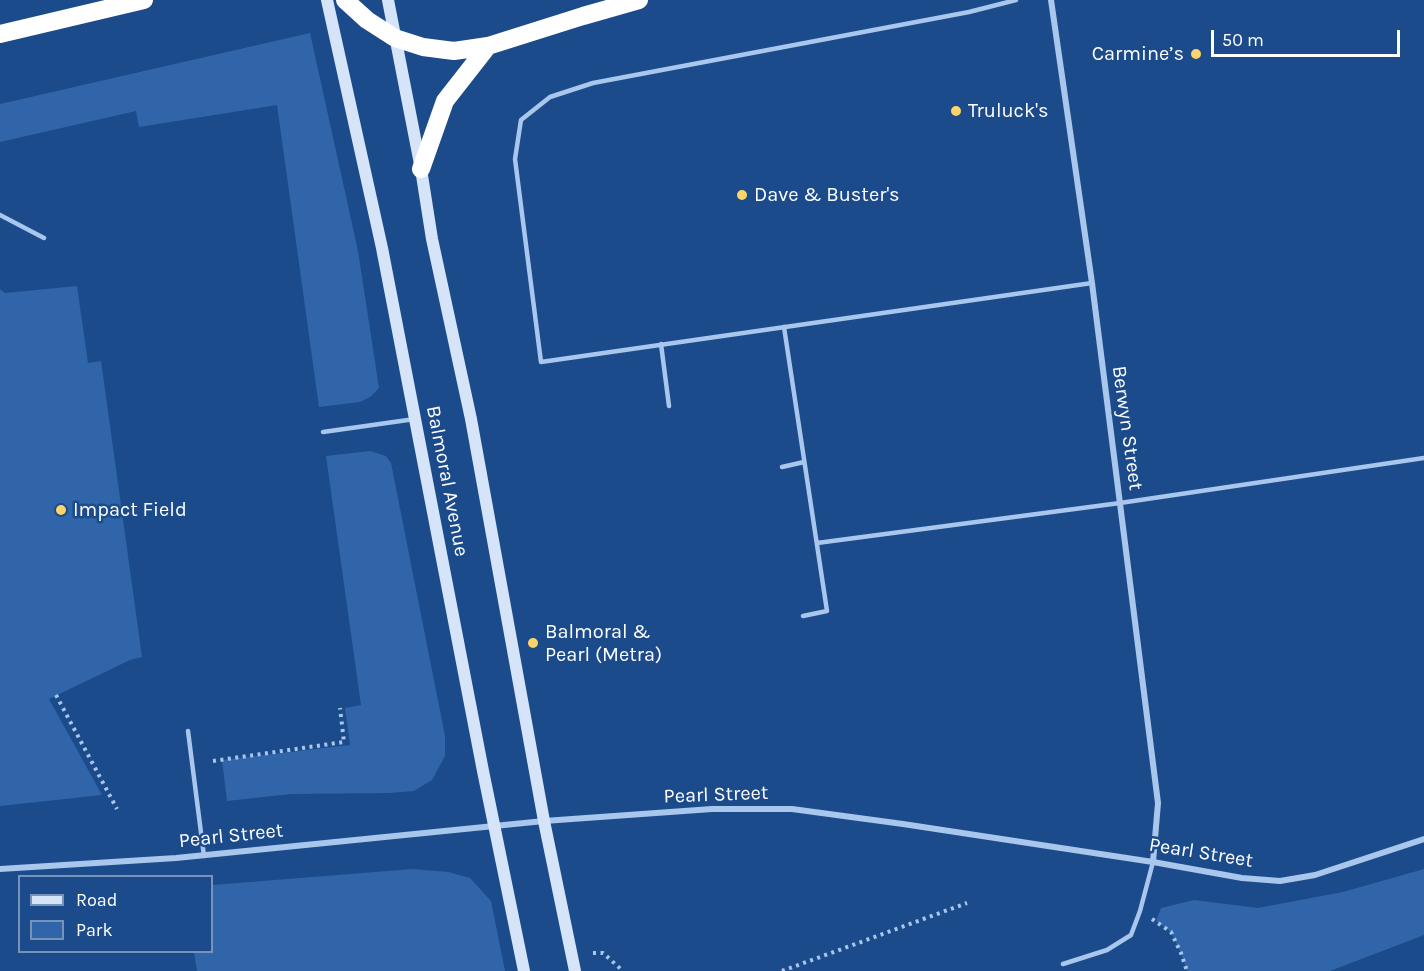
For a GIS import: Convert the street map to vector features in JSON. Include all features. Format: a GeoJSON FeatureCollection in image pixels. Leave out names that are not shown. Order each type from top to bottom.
{"type":"FeatureCollection","features":[{"type":"Feature","properties":{"kind":"highway"},"geometry":{"type":"LineString","coordinates":[[0,34],[144,0]]}},
{"type":"Feature","properties":{"kind":"highway"},"geometry":{"type":"LineString","coordinates":[[345,0],[367,20],[395,38],[423,47],[454,51],[488,46],[639,0]]}},
{"type":"Feature","properties":{"kind":"highway"},"geometry":{"type":"LineString","coordinates":[[421,170],[445,101],[488,46]]}},
{"type":"Feature","properties":{"kind":"street","name":"Balmoral Avenue"},"geometry":{"type":"LineString","coordinates":[[327,0],[382,248],[524,971]]}},
{"type":"Feature","properties":{"kind":"street","name":"Balmoral Avenue"},"geometry":{"type":"LineString","coordinates":[[388,0],[432,239],[471,419],[544,821],[575,971]]}},
{"type":"Feature","properties":{"kind":"street","name":"Berwyn Street"},"geometry":{"type":"LineString","coordinates":[[1051,0],[1092,283],[1158,804],[1153,862]]}},
{"type":"Feature","properties":{"kind":"street","name":"Pearl Street"},"geometry":{"type":"LineString","coordinates":[[0,869],[204,856],[544,821],[712,808],[792,809],[1153,862],[1242,878],[1280,881],[1315,874],[1424,839]]}},
{"type":"Feature","properties":{"kind":"lane"},"geometry":{"type":"LineString","coordinates":[[1016,0],[969,12],[593,83],[549,97],[521,120],[515,159],[541,362],[1092,283]]}},
{"type":"Feature","properties":{"kind":"lane"},"geometry":{"type":"LineString","coordinates":[[0,215],[44,238]]}},
{"type":"Feature","properties":{"kind":"lane"},"geometry":{"type":"LineString","coordinates":[[784,327],[827,611],[803,616]]}},
{"type":"Feature","properties":{"kind":"lane"},"geometry":{"type":"LineString","coordinates":[[661,344],[669,406]]}},
{"type":"Feature","properties":{"kind":"lane"},"geometry":{"type":"LineString","coordinates":[[323,432],[415,419]]}},
{"type":"Feature","properties":{"kind":"lane"},"geometry":{"type":"LineString","coordinates":[[817,543],[1120,503],[1424,458]]}},
{"type":"Feature","properties":{"kind":"lane"},"geometry":{"type":"LineString","coordinates":[[782,467],[804,462]]}},
{"type":"Feature","properties":{"kind":"lane"},"geometry":{"type":"LineString","coordinates":[[188,731],[204,856]]}},
{"type":"Feature","properties":{"kind":"lane"},"geometry":{"type":"LineString","coordinates":[[1063,964],[1107,950],[1131,934],[1140,911],[1153,862]]}},
{"type":"Feature","properties":{"kind":"path"},"geometry":{"type":"LineString","coordinates":[[56,695],[117,809]]}},
{"type":"Feature","properties":{"kind":"path"},"geometry":{"type":"LineString","coordinates":[[213,761],[344,742],[340,708]]}},
{"type":"Feature","properties":{"kind":"path"},"geometry":{"type":"LineString","coordinates":[[782,971],[968,903]]}},
{"type":"Feature","properties":{"kind":"path"},"geometry":{"type":"LineString","coordinates":[[1140,911],[1171,932],[1187,971]]}},
{"type":"Feature","properties":{"kind":"path"},"geometry":{"type":"LineString","coordinates":[[593,953],[603,952],[623,971]]}},
{"type":"Feature","properties":{"kind":"green space"},"geometry":{"type":"Polygon","coordinates":[[[310,33],[358,251],[379,388],[370,397],[360,402],[319,407],[277,105],[139,127],[136,111],[0,142],[0,104],[310,33]]]}},
{"type":"Feature","properties":{"kind":"green space","name":"Impact Field"},"geometry":{"type":"Polygon","coordinates":[[[77,286],[88,363],[101,361],[142,657],[130,660],[49,699],[102,795],[0,806],[0,289],[5,293],[77,286]]]}},
{"type":"Feature","properties":{"kind":"green space"},"geometry":{"type":"Polygon","coordinates":[[[370,451],[386,456],[391,463],[445,736],[445,756],[432,780],[414,791],[291,794],[227,801],[222,760],[350,745],[345,708],[361,705],[326,456],[370,451]]]}},
{"type":"Feature","properties":{"kind":"green space"},"geometry":{"type":"Polygon","coordinates":[[[413,869],[448,872],[470,878],[491,901],[505,971],[197,971],[194,953],[213,953],[213,885],[413,869]]]}},
{"type":"Feature","properties":{"kind":"green space"},"geometry":{"type":"Polygon","coordinates":[[[1424,869],[1424,935],[1330,971],[1187,971],[1171,932],[1156,921],[1161,908],[1194,900],[1258,908],[1343,892],[1424,869]]]}},
{"type":"Feature","properties":{"kind":"place","name":"Carmine’s"},"geometry":{"type":"Point","coordinates":[1196,54]}},
{"type":"Feature","properties":{"kind":"place","name":"Truluck's"},"geometry":{"type":"Point","coordinates":[956,111]}},
{"type":"Feature","properties":{"kind":"place","name":"Dave & Buster's"},"geometry":{"type":"Point","coordinates":[742,195]}},
{"type":"Feature","properties":{"kind":"place","name":"Impact Field"},"geometry":{"type":"Point","coordinates":[61,510]}},
{"type":"Feature","properties":{"kind":"place","name":"Balmoral & Pearl (Metra)"},"geometry":{"type":"Point","coordinates":[533,643]}}]}
